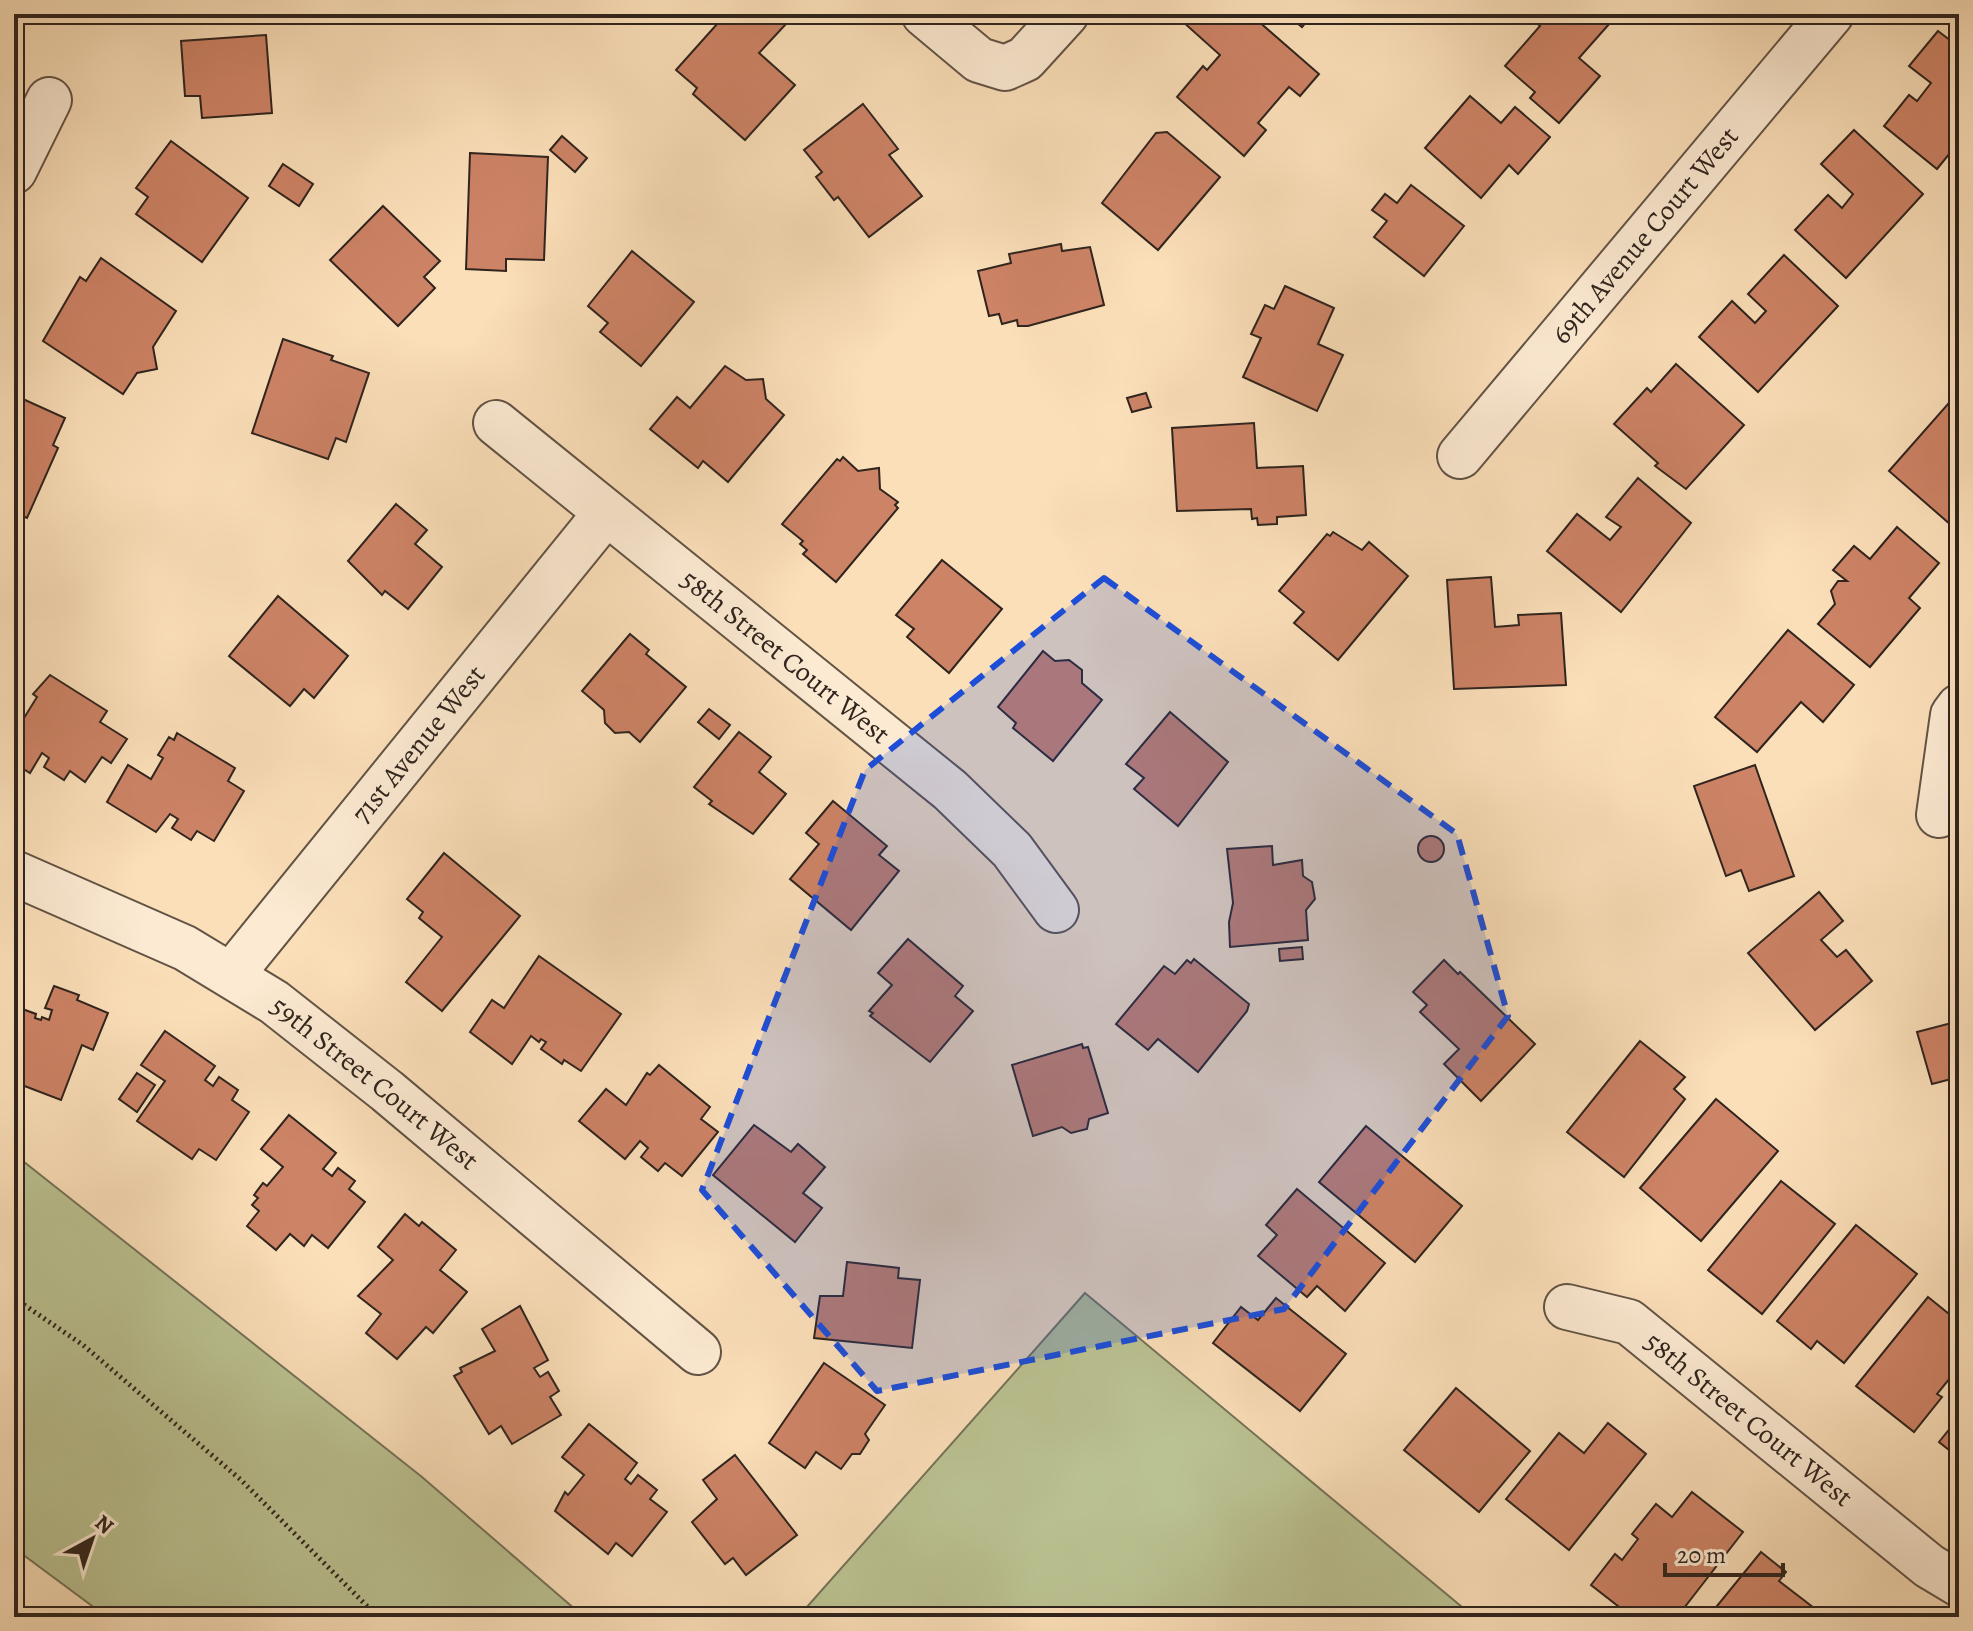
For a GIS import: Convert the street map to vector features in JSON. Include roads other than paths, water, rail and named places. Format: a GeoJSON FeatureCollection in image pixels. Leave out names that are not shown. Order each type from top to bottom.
{"type":"FeatureCollection","features":[{"type":"Feature","properties":{"kind":"street"},"geometry":{"type":"LineString","coordinates":[[924,14],[979,60],[995,67],[1012,67],[1035,50],[1066,14]]}},
{"type":"Feature","properties":{"kind":"street","name":"69th Avenue Court West"},"geometry":{"type":"LineString","coordinates":[[1460,456],[1831,14]]}},
{"type":"Feature","properties":{"kind":"street"},"geometry":{"type":"LineString","coordinates":[[14,171],[49,100]]}},
{"type":"Feature","properties":{"kind":"street","name":"58th Street Court West"},"geometry":{"type":"LineString","coordinates":[[496,423],[950,790],[1012,850],[1056,910]]}},
{"type":"Feature","properties":{"kind":"street","name":"71st Avenue West"},"geometry":{"type":"LineString","coordinates":[[232,974],[606,513]]}},
{"type":"Feature","properties":{"kind":"street"},"geometry":{"type":"LineString","coordinates":[[1939,815],[1953,715],[1959,707]]}},
{"type":"Feature","properties":{"kind":"street","name":"59th Street Court West"},"geometry":{"type":"LineString","coordinates":[[14,873],[152,933],[232,974],[294,1017],[698,1352]]}},
{"type":"Feature","properties":{"kind":"street","name":"58th Street Court West"},"geometry":{"type":"LineString","coordinates":[[1567,1307],[1629,1322],[1929,1566],[1959,1584]]}}]}
